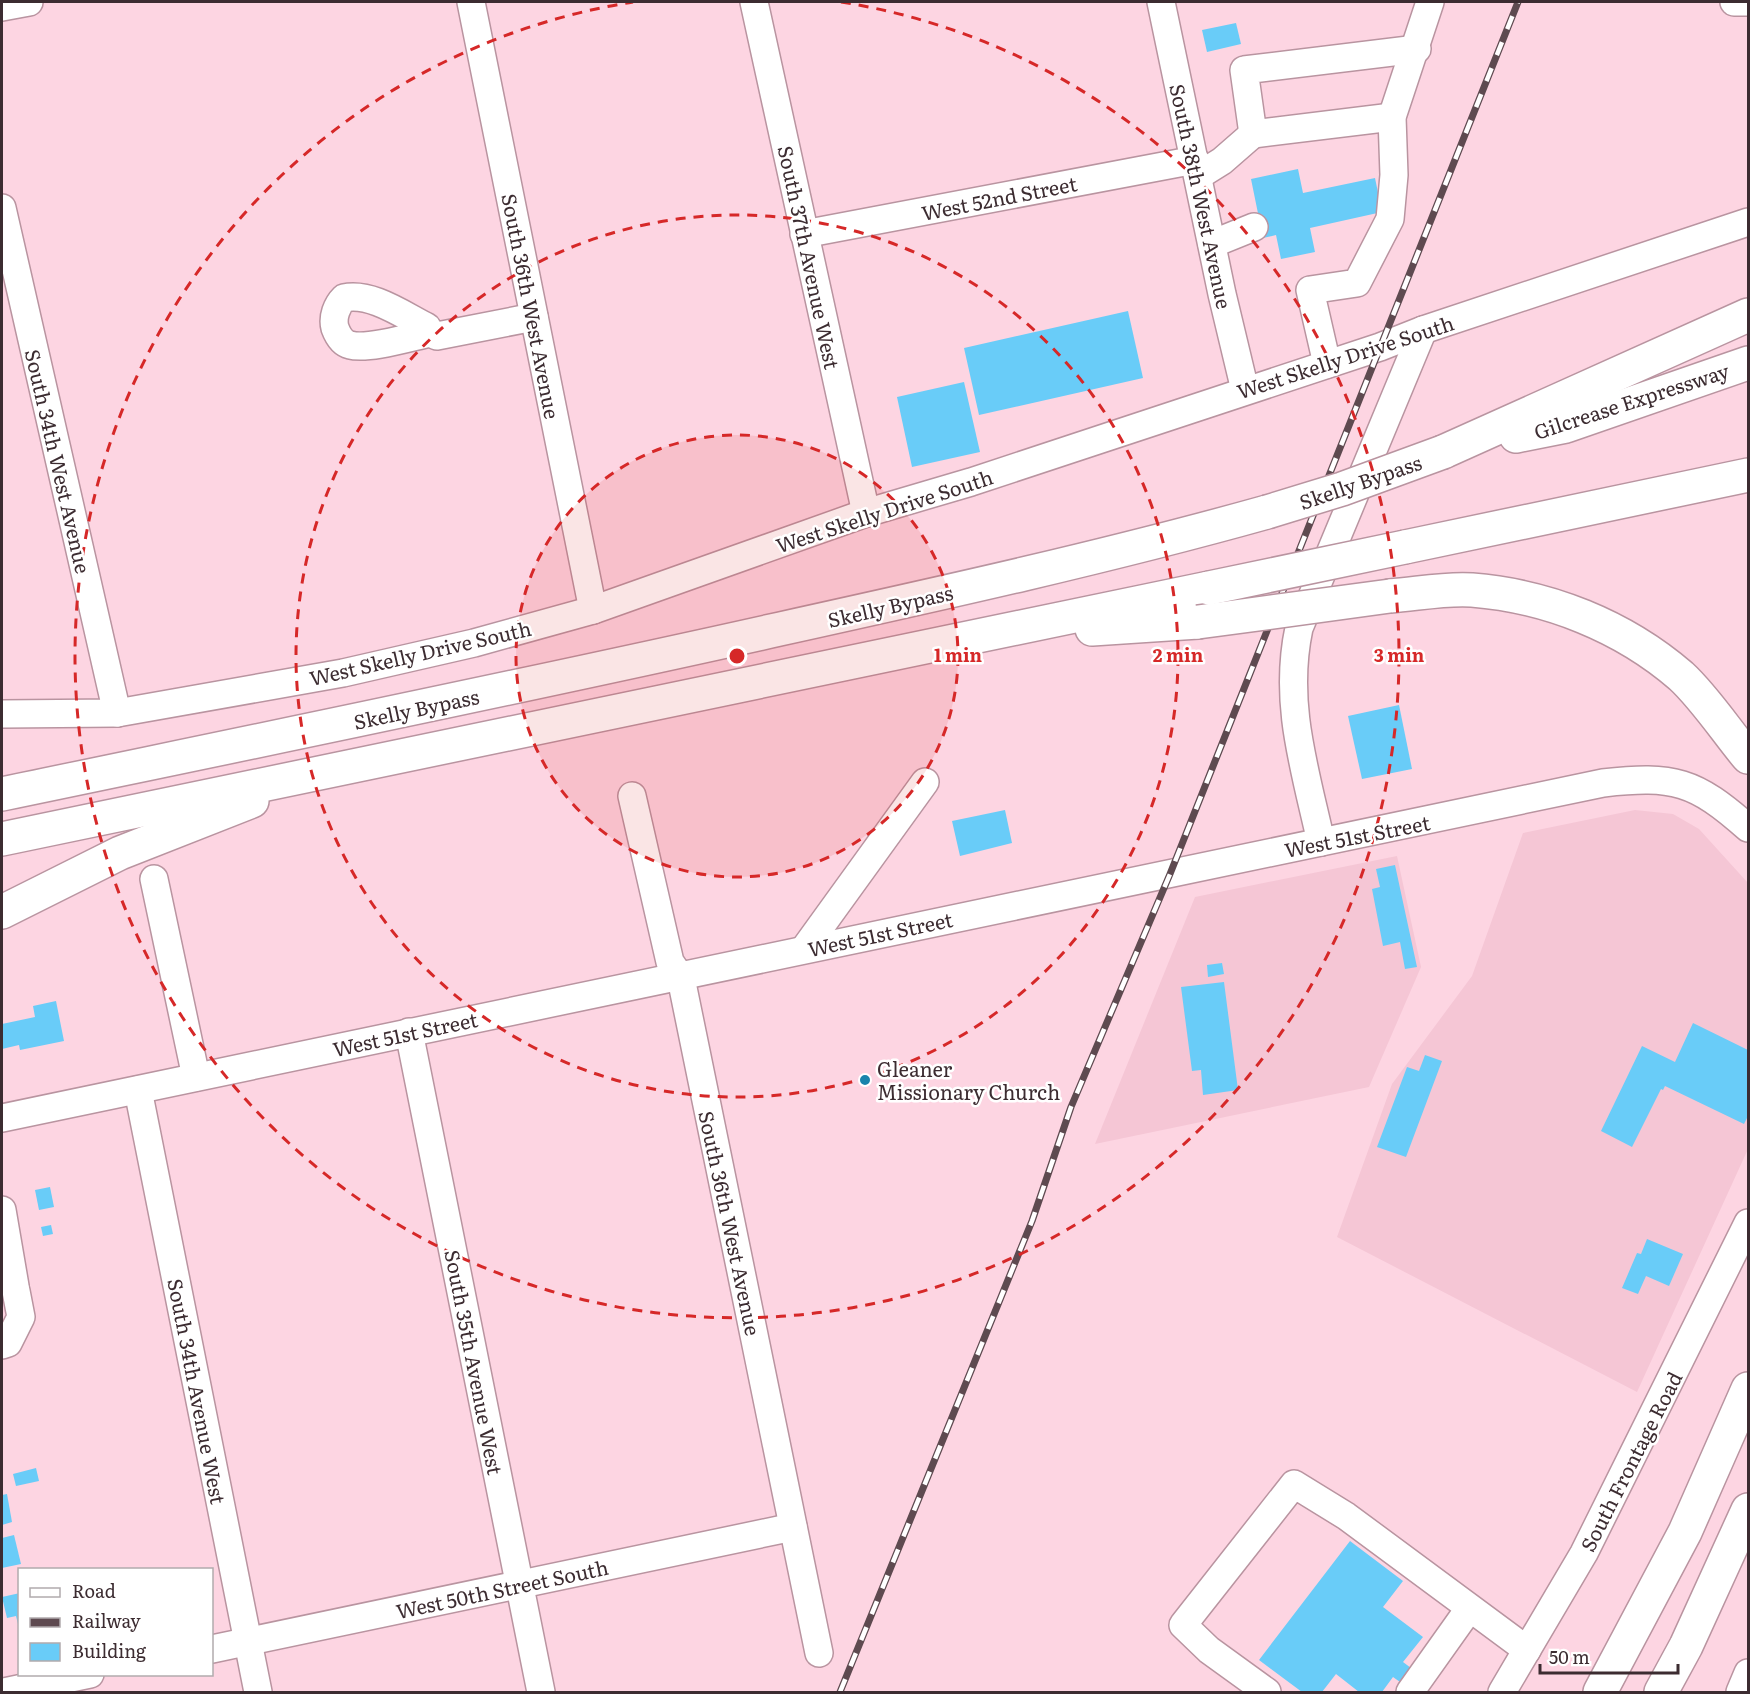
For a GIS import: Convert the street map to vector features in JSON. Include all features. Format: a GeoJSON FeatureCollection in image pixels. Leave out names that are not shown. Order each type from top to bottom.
{"type":"FeatureCollection","features":[{"type":"Feature","properties":{"kind":"highway","name":"Skelly Bypass"},"geometry":{"type":"LineString","coordinates":[[2,794],[571,676],[1147,545],[1342,489],[1443,452],[1749,315]]}},
{"type":"Feature","properties":{"kind":"highway","name":"Gilcrease Expressway"},"geometry":{"type":"LineString","coordinates":[[1443,452],[1566,426],[1749,363]]}},
{"type":"Feature","properties":{"kind":"highway"},"geometry":{"type":"LineString","coordinates":[[2,839],[1749,476]]}},
{"type":"Feature","properties":{"kind":"highway"},"geometry":{"type":"LineString","coordinates":[[1616,504],[1749,497]]}},
{"type":"Feature","properties":{"kind":"highway"},"geometry":{"type":"LineString","coordinates":[[980,636],[1198,622],[1390,596],[1471,590],[1522,597],[1567,609],[1626,636],[1682,677],[1749,757]]}},
{"type":"Feature","properties":{"kind":"highway"},"geometry":{"type":"LineString","coordinates":[[2,912],[120,853],[322,771]]}},
{"type":"Feature","properties":{"kind":"highway"},"geometry":{"type":"LineString","coordinates":[[1600,1692],[1685,1532],[1749,1389]]}},
{"type":"Feature","properties":{"kind":"highway"},"geometry":{"type":"LineString","coordinates":[[1661,1692],[1686,1646],[1749,1510]]}},
{"type":"Feature","properties":{"kind":"street"},"geometry":{"type":"LineString","coordinates":[[2,8],[29,2]]}},
{"type":"Feature","properties":{"kind":"street","name":"South 36th West Avenue"},"geometry":{"type":"LineString","coordinates":[[471,2],[593,610]]}},
{"type":"Feature","properties":{"kind":"street","name":"South 37th Avenue West"},"geometry":{"type":"LineString","coordinates":[[754,2],[866,513]]}},
{"type":"Feature","properties":{"kind":"street","name":"South 38th West Avenue"},"geometry":{"type":"LineString","coordinates":[[1161,2],[1245,390]]}},
{"type":"Feature","properties":{"kind":"street"},"geometry":{"type":"LineString","coordinates":[[1327,364],[1310,290],[1356,283],[1390,219],[1394,175],[1392,117],[1417,49],[1430,2]]}},
{"type":"Feature","properties":{"kind":"street"},"geometry":{"type":"LineString","coordinates":[[1734,2],[1748,2]]}},
{"type":"Feature","properties":{"kind":"street"},"geometry":{"type":"LineString","coordinates":[[1253,134],[1244,70],[1417,49]]}},
{"type":"Feature","properties":{"kind":"street"},"geometry":{"type":"LineString","coordinates":[[1196,168],[1222,161],[1253,134],[1392,117]]}},
{"type":"Feature","properties":{"kind":"street","name":"West 52nd Street"},"geometry":{"type":"LineString","coordinates":[[804,234],[1196,168]]}},
{"type":"Feature","properties":{"kind":"street","name":"South 34th West Avenue"},"geometry":{"type":"LineString","coordinates":[[2,208],[117,713]]}},
{"type":"Feature","properties":{"kind":"street","name":"West Skelly Drive South"},"geometry":{"type":"LineString","coordinates":[[2,714],[117,713],[343,673],[474,643],[593,610],[866,513],[971,482],[1749,222]]}},
{"type":"Feature","properties":{"kind":"street"},"geometry":{"type":"LineString","coordinates":[[1212,244],[1254,226]]}},
{"type":"Feature","properties":{"kind":"street"},"geometry":{"type":"LineString","coordinates":[[430,333],[437,336],[534,317]]}},
{"type":"Feature","properties":{"kind":"street"},"geometry":{"type":"LineString","coordinates":[[1322,842],[1293,701],[1292,659],[1299,628],[1423,330]]}},
{"type":"Feature","properties":{"kind":"street","name":"West 51st Street"},"geometry":{"type":"LineString","coordinates":[[2,1118],[409,1032],[681,978],[805,948],[1416,824],[1603,783],[1642,779],[1677,782],[1716,800],[1749,828]]}},
{"type":"Feature","properties":{"kind":"street"},"geometry":{"type":"LineString","coordinates":[[805,948],[925,782]]}},
{"type":"Feature","properties":{"kind":"street","name":"South 36th West Avenue"},"geometry":{"type":"LineString","coordinates":[[632,796],[670,962],[681,978],[819,1653]]}},
{"type":"Feature","properties":{"kind":"street"},"geometry":{"type":"LineString","coordinates":[[154,879],[196,1077]]}},
{"type":"Feature","properties":{"kind":"street","name":"South 35th Avenue West"},"geometry":{"type":"LineString","coordinates":[[409,1032],[541,1692]]}},
{"type":"Feature","properties":{"kind":"street","name":"South 34th Avenue West"},"geometry":{"type":"LineString","coordinates":[[138,1090],[258,1692]]}},
{"type":"Feature","properties":{"kind":"street"},"geometry":{"type":"LineString","coordinates":[[2,1210],[8,1278],[21,1317],[5,1344]]}},
{"type":"Feature","properties":{"kind":"street","name":"South Frontage Road"},"geometry":{"type":"LineString","coordinates":[[1502,1692],[1584,1553],[1749,1223]]}},
{"type":"Feature","properties":{"kind":"street"},"geometry":{"type":"LineString","coordinates":[[1267,1692],[1209,1650],[1183,1624],[1294,1484],[1346,1516],[1527,1650]]}},
{"type":"Feature","properties":{"kind":"street","name":"West 50th Street South"},"geometry":{"type":"LineString","coordinates":[[213,1649],[793,1527]]}},
{"type":"Feature","properties":{"kind":"street"},"geometry":{"type":"LineString","coordinates":[[1410,1692],[1469,1609]]}},
{"type":"Feature","properties":{"kind":"street"},"geometry":{"type":"LineString","coordinates":[[1740,1692],[1749,1673]]}},
{"type":"Feature","properties":{"kind":"street"},"geometry":{"type":"LineString","coordinates":[[4,1692],[80,1676]]}},
{"type":"Feature","properties":{"kind":"shaded area"},"geometry":{"type":"Polygon","coordinates":[[[1635,810],[1673,814],[1699,829],[1748,883],[1748,1149],[1637,1392],[1337,1237],[1392,1084],[1472,976],[1523,833],[1635,810]]]}},
{"type":"Feature","properties":{"kind":"shaded area"},"geometry":{"type":"Polygon","coordinates":[[[1397,856],[1421,967],[1369,1087],[1095,1144],[1195,897],[1397,856]]]}},
{"type":"Feature","properties":{"kind":"building"},"geometry":{"type":"Polygon","coordinates":[[[1236,23],[1241,44],[1207,52],[1202,30],[1236,23]]]}},
{"type":"Feature","properties":{"kind":"building"},"geometry":{"type":"Polygon","coordinates":[[[1298,169],[1303,193],[1375,178],[1382,212],[1310,228],[1315,252],[1281,259],[1276,235],[1263,238],[1251,179],[1298,169]]]}},
{"type":"Feature","properties":{"kind":"building"},"geometry":{"type":"Polygon","coordinates":[[[1128,311],[1143,378],[979,415],[964,348],[1128,311]]]}},
{"type":"Feature","properties":{"kind":"building"},"geometry":{"type":"Polygon","coordinates":[[[964,382],[980,452],[912,467],[897,397],[964,382]]]}},
{"type":"Feature","properties":{"kind":"building"},"geometry":{"type":"Polygon","coordinates":[[[1399,705],[1412,769],[1362,779],[1348,716],[1399,705]]]}},
{"type":"Feature","properties":{"kind":"building"},"geometry":{"type":"Polygon","coordinates":[[[1005,810],[1012,843],[960,856],[952,821],[1005,810]]]}},
{"type":"Feature","properties":{"kind":"building"},"geometry":{"type":"Polygon","coordinates":[[[1395,865],[1417,967],[1405,969],[1400,942],[1383,946],[1372,889],[1380,887],[1376,869],[1395,865]]]}},
{"type":"Feature","properties":{"kind":"building"},"geometry":{"type":"Polygon","coordinates":[[[1222,963],[1224,974],[1208,977],[1207,965],[1222,963]]]}},
{"type":"Feature","properties":{"kind":"building"},"geometry":{"type":"Polygon","coordinates":[[[1224,982],[1238,1090],[1203,1095],[1201,1070],[1192,1071],[1181,987],[1224,982]]]}},
{"type":"Feature","properties":{"kind":"building"},"geometry":{"type":"Polygon","coordinates":[[[56,1001],[64,1041],[20,1050],[19,1045],[2,1049],[2,1024],[35,1017],[33,1006],[56,1001]]]}},
{"type":"Feature","properties":{"kind":"building"},"geometry":{"type":"Polygon","coordinates":[[[1693,1023],[1748,1050],[1748,1116],[1744,1124],[1665,1086],[1663,1090],[1661,1089],[1632,1147],[1601,1131],[1642,1046],[1675,1062],[1693,1023]]]}},
{"type":"Feature","properties":{"kind":"building"},"geometry":{"type":"Polygon","coordinates":[[[1425,1055],[1442,1061],[1406,1157],[1377,1147],[1407,1067],[1419,1071],[1425,1055]]]}},
{"type":"Feature","properties":{"kind":"building"},"geometry":{"type":"Polygon","coordinates":[[[50,1187],[54,1207],[39,1210],[35,1190],[50,1187]]]}},
{"type":"Feature","properties":{"kind":"building"},"geometry":{"type":"Polygon","coordinates":[[[51,1225],[53,1234],[43,1236],[41,1227],[51,1225]]]}},
{"type":"Feature","properties":{"kind":"building"},"geometry":{"type":"Polygon","coordinates":[[[1647,1239],[1683,1254],[1669,1286],[1646,1276],[1638,1294],[1622,1288],[1637,1253],[1641,1254],[1647,1239]]]}},
{"type":"Feature","properties":{"kind":"building"},"geometry":{"type":"Polygon","coordinates":[[[36,1468],[39,1481],[16,1486],[13,1474],[36,1468]]]}},
{"type":"Feature","properties":{"kind":"building"},"geometry":{"type":"Polygon","coordinates":[[[7,1494],[12,1522],[2,1525],[2,1495],[7,1494]]]}},
{"type":"Feature","properties":{"kind":"building"},"geometry":{"type":"Polygon","coordinates":[[[14,1535],[21,1564],[2,1568],[2,1538],[14,1535]]]}},
{"type":"Feature","properties":{"kind":"building"},"geometry":{"type":"Polygon","coordinates":[[[1350,1541],[1403,1581],[1383,1607],[1423,1637],[1403,1662],[1411,1668],[1400,1682],[1393,1677],[1382,1692],[1359,1692],[1336,1674],[1322,1692],[1302,1692],[1259,1660],[1350,1541]]]}},
{"type":"Feature","properties":{"kind":"building"},"geometry":{"type":"Polygon","coordinates":[[[18,1593],[18,1624],[16,1616],[7,1618],[2,1597],[18,1593]]]}},
{"type":"Feature","properties":{"kind":"railway"},"geometry":{"type":"LineString","coordinates":[[840,1692],[1032,1221],[1071,1107],[1170,874],[1518,2]]}},
{"type":"Feature","properties":{"kind":"place","name":"Gleaner Missionary Church"},"geometry":{"type":"Point","coordinates":[865,1080]}}]}
